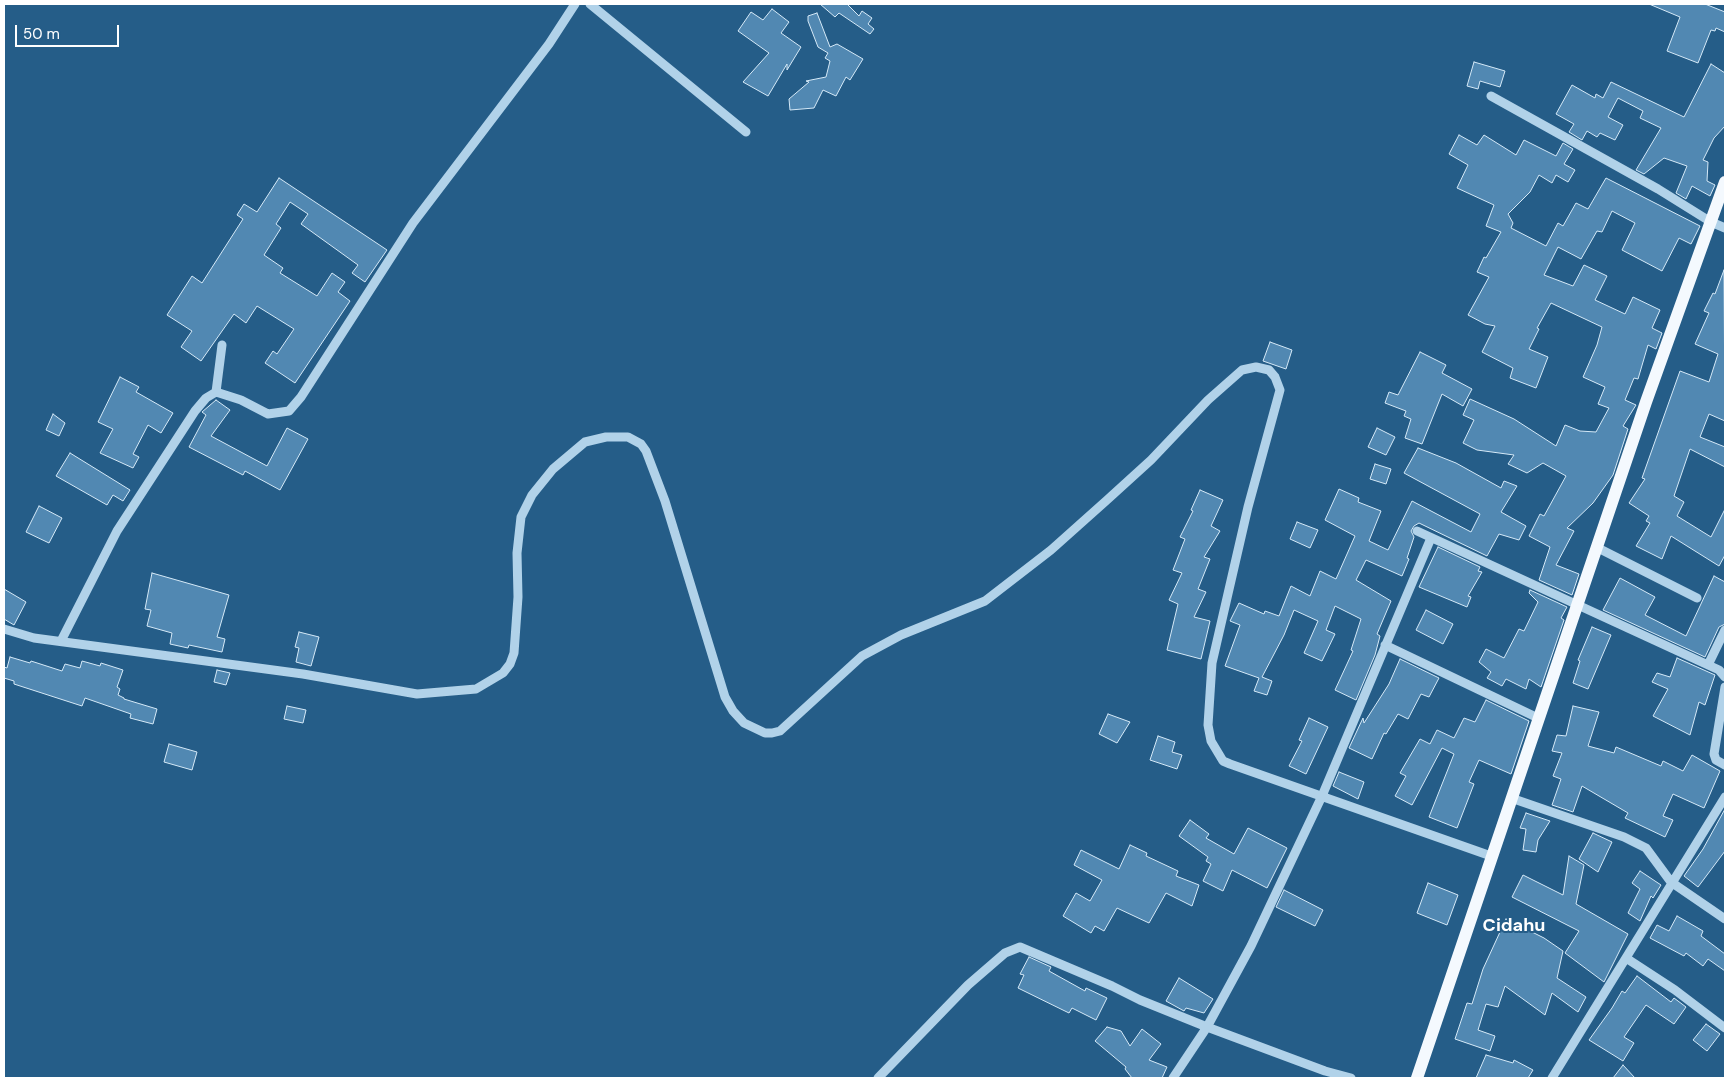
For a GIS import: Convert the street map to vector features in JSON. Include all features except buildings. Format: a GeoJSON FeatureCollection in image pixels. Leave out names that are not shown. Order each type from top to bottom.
{"type":"FeatureCollection","features":[{"type":"Feature","properties":{"kind":"main road"},"geometry":{"type":"LineString","coordinates":[[1417,1078],[1596,547],[1725,182]]}},
{"type":"Feature","properties":{"kind":"street"},"geometry":{"type":"LineString","coordinates":[[61,641],[117,531],[195,410],[206,398],[216,392],[241,400],[268,414],[289,411],[301,397],[413,223],[549,44],[575,4]]}},
{"type":"Feature","properties":{"kind":"street"},"geometry":{"type":"LineString","coordinates":[[590,4],[746,132]]}},
{"type":"Feature","properties":{"kind":"street"},"geometry":{"type":"LineString","coordinates":[[1491,96],[1665,193],[1711,222],[1725,228]]}},
{"type":"Feature","properties":{"kind":"street"},"geometry":{"type":"LineString","coordinates":[[216,392],[222,345]]}},
{"type":"Feature","properties":{"kind":"street"},"geometry":{"type":"LineString","coordinates":[[4,629],[34,638],[303,674],[417,694],[476,689],[503,673],[514,653],[519,535],[521,518],[532,495],[553,469],[585,442],[606,437],[628,437],[642,444],[649,460],[674,528],[726,698],[733,711],[744,723],[765,733],[780,731],[862,656],[901,635],[985,601],[1051,550],[1107,500],[1228,382],[1242,370],[1256,367],[1269,370],[1275,377],[1280,390],[1248,507],[1212,663],[1208,695],[1209,733],[1216,751],[1224,761],[1230,764],[1491,856]]}},
{"type":"Feature","properties":{"kind":"street"},"geometry":{"type":"LineString","coordinates":[[1417,531],[1576,606],[1719,670],[1725,677]]}},
{"type":"Feature","properties":{"kind":"street"},"geometry":{"type":"LineString","coordinates":[[1172,1078],[1207,1027],[1251,946],[1322,796],[1431,538]]}},
{"type":"Feature","properties":{"kind":"street"},"geometry":{"type":"LineString","coordinates":[[1596,547],[1697,598]]}},
{"type":"Feature","properties":{"kind":"street"},"geometry":{"type":"LineString","coordinates":[[1708,665],[1725,630]]}},
{"type":"Feature","properties":{"kind":"street"},"geometry":{"type":"LineString","coordinates":[[1386,645],[1538,718]]}},
{"type":"Feature","properties":{"kind":"street"},"geometry":{"type":"LineString","coordinates":[[1725,687],[1714,754],[1716,760],[1725,765]]}},
{"type":"Feature","properties":{"kind":"street"},"geometry":{"type":"LineString","coordinates":[[1552,1078],[1725,797]]}},
{"type":"Feature","properties":{"kind":"street"},"geometry":{"type":"LineString","coordinates":[[1511,798],[1624,837],[1646,848],[1671,882],[1725,919]]}},
{"type":"Feature","properties":{"kind":"street"},"geometry":{"type":"LineString","coordinates":[[878,1078],[968,985],[1005,953],[1016,947],[1026,948],[1140,1000],[1324,1075],[1351,1078]]}},
{"type":"Feature","properties":{"kind":"street"},"geometry":{"type":"LineString","coordinates":[[1626,958],[1675,990],[1725,1028]]}},
{"type":"Feature","properties":{"kind":"district","name":"Cidahu"},"geometry":{"type":"Point","coordinates":[1514,926]}}]}
